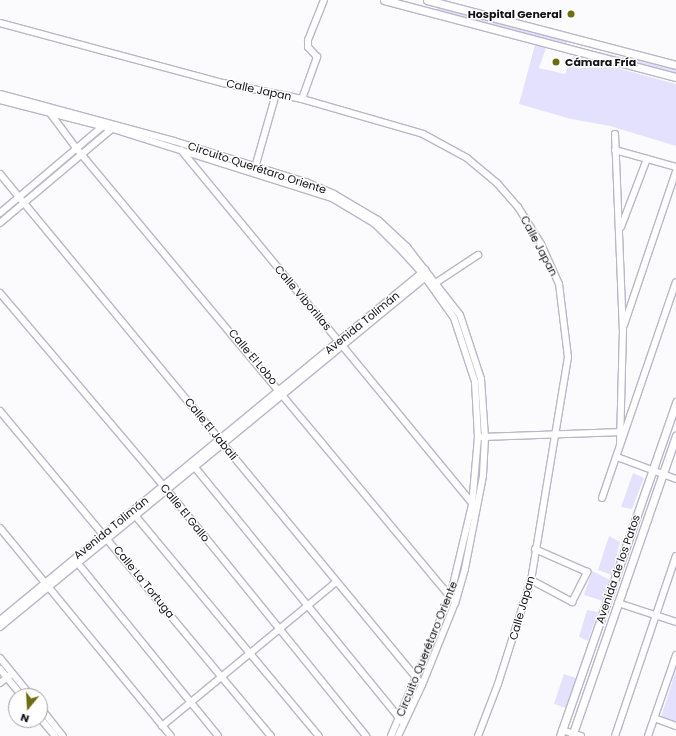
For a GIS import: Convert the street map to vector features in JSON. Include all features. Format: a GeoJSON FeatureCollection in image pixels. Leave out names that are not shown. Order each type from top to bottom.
{"type":"FeatureCollection","features":[{"type":"Feature","properties":{"kind":"street"},"geometry":{"type":"LineString","coordinates":[[302,99],[317,56],[308,47],[308,40],[324,0]]}},
{"type":"Feature","properties":{"kind":"street"},"geometry":{"type":"LineString","coordinates":[[384,0],[676,77]]}},
{"type":"Feature","properties":{"kind":"street"},"geometry":{"type":"LineString","coordinates":[[427,0],[676,65]]}},
{"type":"Feature","properties":{"kind":"street","name":"Calle Japan"},"geometry":{"type":"LineString","coordinates":[[0,23],[223,83],[302,99],[423,134],[467,158],[497,183],[518,207],[540,244],[559,284],[568,357],[554,434],[531,580],[498,684],[478,736]]}},
{"type":"Feature","properties":{"kind":"street","name":"Circuito Querétaro Oriente"},"geometry":{"type":"LineString","coordinates":[[0,94],[115,127],[174,141],[254,170]]}},
{"type":"Feature","properties":{"kind":"street"},"geometry":{"type":"LineString","coordinates":[[254,170],[276,94]]}},
{"type":"Feature","properties":{"kind":"street","name":"Circuito Querétaro Oriente"},"geometry":{"type":"LineString","coordinates":[[0,100],[50,113],[104,124]]}},
{"type":"Feature","properties":{"kind":"street","name":"Calle El Lobo"},"geometry":{"type":"LineString","coordinates":[[50,113],[76,148],[282,392],[455,603]]}},
{"type":"Feature","properties":{"kind":"street"},"geometry":{"type":"LineString","coordinates":[[0,212],[104,124]]}},
{"type":"Feature","properties":{"kind":"street"},"geometry":{"type":"LineString","coordinates":[[0,223],[115,127]]}},
{"type":"Feature","properties":{"kind":"street","name":"Circuito Querétaro Oriente"},"geometry":{"type":"LineString","coordinates":[[115,127],[181,150],[254,170],[306,182],[378,220],[460,315],[481,379],[486,437],[477,510],[455,603],[422,685],[391,736]]}},
{"type":"Feature","properties":{"kind":"street"},"geometry":{"type":"LineString","coordinates":[[602,498],[617,457],[622,432],[623,329],[615,134]]}},
{"type":"Feature","properties":{"kind":"street","name":"Calle Viborillas"},"geometry":{"type":"LineString","coordinates":[[174,141],[477,510]]}},
{"type":"Feature","properties":{"kind":"street"},"geometry":{"type":"LineString","coordinates":[[615,150],[676,167]]}},
{"type":"Feature","properties":{"kind":"street"},"geometry":{"type":"LineString","coordinates":[[620,230],[647,159]]}},
{"type":"Feature","properties":{"kind":"street"},"geometry":{"type":"LineString","coordinates":[[623,329],[676,171]]}},
{"type":"Feature","properties":{"kind":"street","name":"Calle El Jabalí"},"geometry":{"type":"LineString","coordinates":[[0,174],[422,685]]}},
{"type":"Feature","properties":{"kind":"street"},"geometry":{"type":"LineString","coordinates":[[434,284],[478,255]]}},
{"type":"Feature","properties":{"kind":"street","name":"Avenida Tolimán"},"geometry":{"type":"LineString","coordinates":[[0,620],[106,536],[426,274]]}},
{"type":"Feature","properties":{"kind":"street"},"geometry":{"type":"LineString","coordinates":[[622,432],[676,282]]}},
{"type":"Feature","properties":{"kind":"street","name":"Circuito Querétaro Oriente"},"geometry":{"type":"LineString","coordinates":[[398,736],[402,720],[417,679],[450,597],[472,505],[478,437],[475,382],[454,318],[434,284]]}},
{"type":"Feature","properties":{"kind":"street","name":"Calle El Gallo"},"geometry":{"type":"LineString","coordinates":[[0,293],[164,488],[366,736]]}},
{"type":"Feature","properties":{"kind":"street"},"geometry":{"type":"LineString","coordinates":[[466,353],[473,351]]}},
{"type":"Feature","properties":{"kind":"street","name":"Avenida de los Patos"},"geometry":{"type":"LineString","coordinates":[[561,733],[676,402]]}},
{"type":"Feature","properties":{"kind":"street","name":"Calle La Tortuga"},"geometry":{"type":"LineString","coordinates":[[0,410],[271,736]]}},
{"type":"Feature","properties":{"kind":"street"},"geometry":{"type":"LineString","coordinates":[[478,437],[622,432]]}},
{"type":"Feature","properties":{"kind":"street","name":"Avenida de los Patos"},"geometry":{"type":"LineString","coordinates":[[573,735],[676,435]]}},
{"type":"Feature","properties":{"kind":"street"},"geometry":{"type":"LineString","coordinates":[[617,457],[676,479]]}},
{"type":"Feature","properties":{"kind":"street"},"geometry":{"type":"LineString","coordinates":[[193,465],[402,720]]}},
{"type":"Feature","properties":{"kind":"street"},"geometry":{"type":"LineString","coordinates":[[133,513],[319,736]]}},
{"type":"Feature","properties":{"kind":"street"},"geometry":{"type":"LineString","coordinates":[[0,528],[171,736]]}},
{"type":"Feature","properties":{"kind":"street"},"geometry":{"type":"LineString","coordinates":[[531,580],[572,602],[586,572],[535,549]]}},
{"type":"Feature","properties":{"kind":"street"},"geometry":{"type":"LineString","coordinates":[[615,736],[676,556]]}},
{"type":"Feature","properties":{"kind":"street"},"geometry":{"type":"LineString","coordinates":[[75,561],[218,736]]}},
{"type":"Feature","properties":{"kind":"street"},"geometry":{"type":"LineString","coordinates":[[162,726],[336,582]]}},
{"type":"Feature","properties":{"kind":"street","name":"Avenida Tolimán"},"geometry":{"type":"LineString","coordinates":[[0,627],[46,584]]}},
{"type":"Feature","properties":{"kind":"street"},"geometry":{"type":"LineString","coordinates":[[618,603],[676,622]]}},
{"type":"Feature","properties":{"kind":"street"},"geometry":{"type":"LineString","coordinates":[[648,736],[676,655]]}},
{"type":"Feature","properties":{"kind":"street"},"geometry":{"type":"LineString","coordinates":[[0,658],[24,688]]}},
{"type":"Feature","properties":{"kind":"street"},"geometry":{"type":"LineString","coordinates":[[0,669],[15,688]]}},
{"type":"Feature","properties":{"kind":"street"},"geometry":{"type":"LineString","coordinates":[[0,683],[12,673]]}},
{"type":"Feature","properties":{"kind":"street"},"geometry":{"type":"LineString","coordinates":[[654,718],[676,726]]}},
{"type":"Feature","properties":{"kind":"street"},"geometry":{"type":"LineString","coordinates":[[48,720],[57,735]]}},
{"type":"Feature","properties":{"kind":"street"},"geometry":{"type":"LineString","coordinates":[[48,726],[57,735]]}},
{"type":"Feature","properties":{"kind":"street"},"geometry":{"type":"LineString","coordinates":[[561,733],[581,736]]}},
{"type":"Feature","properties":{"kind":"shaded area"},"geometry":{"type":"Polygon","coordinates":[[[437,8],[567,41],[567,44],[436,11],[437,8]]]}},
{"type":"Feature","properties":{"kind":"shaded area"},"geometry":{"type":"Polygon","coordinates":[[[535,45],[546,48],[539,68],[565,74],[573,56],[676,84],[676,146],[610,126],[571,119],[519,104],[535,45]]]}},
{"type":"Feature","properties":{"kind":"shaded area"},"geometry":{"type":"Polygon","coordinates":[[[586,49],[676,69],[676,74],[585,52],[586,49]]]}},
{"type":"Feature","properties":{"kind":"shaded area"},"geometry":{"type":"Polygon","coordinates":[[[633,473],[644,478],[632,509],[621,507],[633,473]]]}},
{"type":"Feature","properties":{"kind":"shaded area"},"geometry":{"type":"Polygon","coordinates":[[[609,536],[620,542],[612,575],[598,570],[609,536]]]}},
{"type":"Feature","properties":{"kind":"shaded area"},"geometry":{"type":"Polygon","coordinates":[[[592,571],[610,580],[603,601],[584,595],[592,571]]]}},
{"type":"Feature","properties":{"kind":"shaded area"},"geometry":{"type":"Polygon","coordinates":[[[587,610],[598,612],[588,641],[579,637],[587,610]]]}},
{"type":"Feature","properties":{"kind":"shaded area"},"geometry":{"type":"Polygon","coordinates":[[[676,670],[676,722],[661,717],[676,670]]]}},
{"type":"Feature","properties":{"kind":"shaded area"},"geometry":{"type":"Polygon","coordinates":[[[564,674],[576,678],[566,708],[554,704],[564,674]]]}},
{"type":"Feature","properties":{"kind":"place","name":"Hospital General"},"geometry":{"type":"Point","coordinates":[571,14]}},
{"type":"Feature","properties":{"kind":"place","name":"Cámara Fría"},"geometry":{"type":"Point","coordinates":[556,62]}}]}
